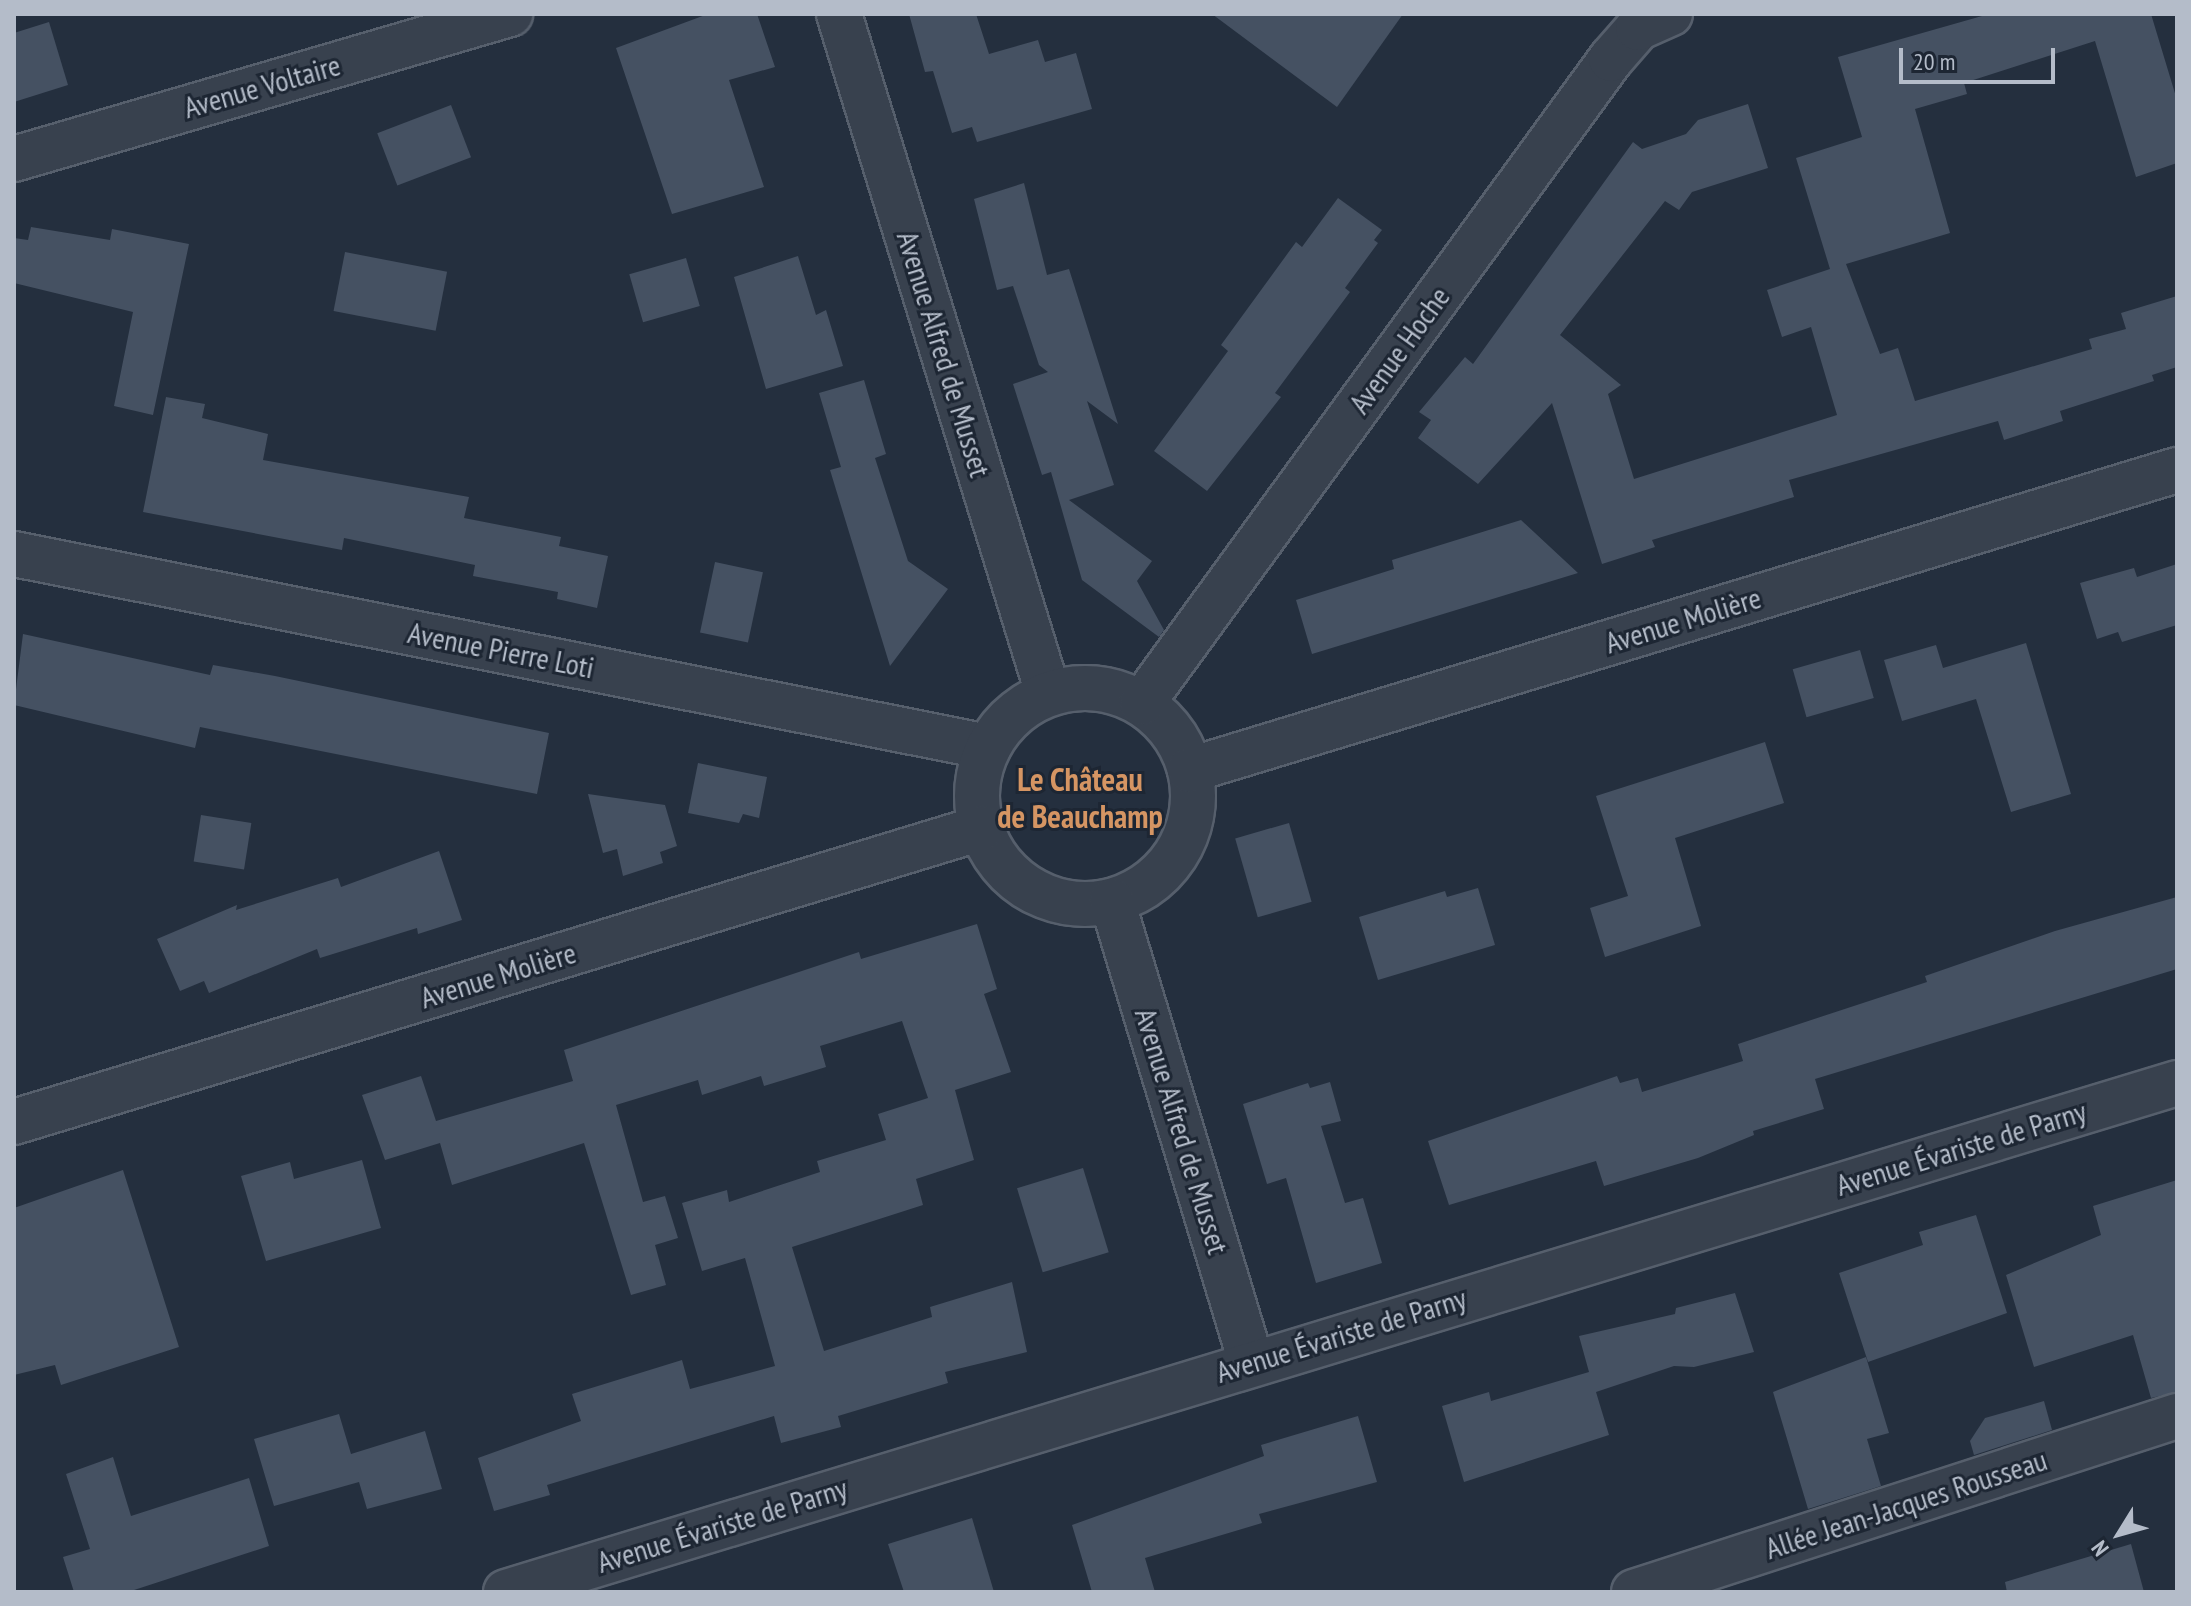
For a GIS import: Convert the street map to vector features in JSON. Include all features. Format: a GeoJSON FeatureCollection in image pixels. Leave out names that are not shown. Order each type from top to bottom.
{"type":"FeatureCollection","features":[{"type":"Feature","properties":{"kind":"street","name":"Avenue Voltaire"},"geometry":{"type":"LineString","coordinates":[[14,159],[403,30],[510,14]]}},
{"type":"Feature","properties":{"kind":"street","name":"Avenue Alfred de Musset"},"geometry":{"type":"LineString","coordinates":[[839,14],[1048,693]]}},
{"type":"Feature","properties":{"kind":"street","name":"Avenue Hoche"},"geometry":{"type":"LineString","coordinates":[[1142,703],[1611,59],[1638,28],[1670,14]]}},
{"type":"Feature","properties":{"kind":"street","name":"Avenue Molière"},"geometry":{"type":"LineString","coordinates":[[1190,770],[2177,470]]}},
{"type":"Feature","properties":{"kind":"street","name":"Avenue Pierre Loti"},"geometry":{"type":"LineString","coordinates":[[14,554],[988,747]]}},
{"type":"Feature","properties":{"kind":"street"},"geometry":{"type":"LineString","coordinates":[[1080,687],[1112,691],[1142,703],[1180,744],[1190,770],[1192,803],[1185,836],[1174,855],[1143,888],[1112,901],[1080,904],[1047,898],[1018,881],[995,858],[981,828],[977,787],[988,747],[1024,706],[1048,693],[1080,687]]}},
{"type":"Feature","properties":{"kind":"street","name":"Avenue Molière"},"geometry":{"type":"LineString","coordinates":[[14,1122],[981,828]]}},
{"type":"Feature","properties":{"kind":"street","name":"Avenue Alfred de Musset"},"geometry":{"type":"LineString","coordinates":[[1112,901],[1251,1362]]}},
{"type":"Feature","properties":{"kind":"street","name":"Avenue Évariste de Parny"},"geometry":{"type":"LineString","coordinates":[[506,1592],[1251,1362],[2177,1083]]}},
{"type":"Feature","properties":{"kind":"street","name":"Allée Jean-Jacques Rousseau"},"geometry":{"type":"LineString","coordinates":[[1634,1592],[2177,1416]]}},
{"type":"Feature","properties":{"kind":"building"},"geometry":{"type":"Polygon","coordinates":[[[708,14],[757,14],[775,67],[729,80],[764,187],[672,214],[616,48],[708,14]]]}},
{"type":"Feature","properties":{"kind":"building"},"geometry":{"type":"Polygon","coordinates":[[[909,14],[976,14],[989,54],[1038,40],[1045,62],[1076,53],[1092,109],[977,142],[972,127],[952,133],[933,71],[925,72],[909,14]]]}},
{"type":"Feature","properties":{"kind":"building"},"geometry":{"type":"Polygon","coordinates":[[[1212,14],[1403,14],[1337,107],[1212,14]]]}},
{"type":"Feature","properties":{"kind":"building"},"geometry":{"type":"Polygon","coordinates":[[[1989,14],[2151,14],[2177,100],[2177,163],[2136,177],[2095,41],[1964,83],[1967,94],[1915,109],[1950,233],[1846,264],[1880,354],[1898,348],[1915,401],[2092,349],[2089,339],[2126,329],[2121,313],[2177,296],[2177,367],[2152,375],[2154,381],[2060,411],[2063,421],[2004,440],[1998,421],[1789,480],[1794,497],[1652,540],[1655,547],[1602,564],[1552,403],[1478,484],[1418,438],[1431,420],[1419,412],[1465,357],[1473,364],[1633,142],[1642,149],[1686,134],[1698,120],[1748,104],[1768,168],[1692,192],[1679,210],[1665,201],[1560,335],[1621,385],[1608,394],[1634,479],[1837,415],[1811,327],[1782,337],[1767,290],[1830,269],[1796,158],[1862,137],[1838,57],[1989,14]]]}},
{"type":"Feature","properties":{"kind":"building"},"geometry":{"type":"Polygon","coordinates":[[[49,22],[68,85],[14,102],[14,33],[49,22]]]}},
{"type":"Feature","properties":{"kind":"building"},"geometry":{"type":"Polygon","coordinates":[[[451,105],[471,157],[397,186],[377,133],[451,105]]]}},
{"type":"Feature","properties":{"kind":"building"},"geometry":{"type":"Polygon","coordinates":[[[1024,183],[1047,275],[1069,269],[1118,424],[1087,401],[1114,485],[1069,500],[1152,561],[1137,581],[1164,630],[1159,637],[1082,580],[1051,472],[1042,475],[1013,384],[1048,372],[1039,365],[1013,286],[997,290],[974,199],[1024,183]]]}},
{"type":"Feature","properties":{"kind":"building"},"geometry":{"type":"Polygon","coordinates":[[[1338,198],[1382,230],[1374,240],[1378,243],[1345,288],[1350,292],[1275,393],[1281,397],[1207,491],[1154,451],[1228,351],[1221,345],[1296,242],[1302,247],[1338,198]]]}},
{"type":"Feature","properties":{"kind":"building"},"geometry":{"type":"Polygon","coordinates":[[[31,227],[110,240],[112,229],[189,244],[153,415],[114,406],[133,312],[14,283],[14,238],[28,240],[31,227]]]}},
{"type":"Feature","properties":{"kind":"building"},"geometry":{"type":"Polygon","coordinates":[[[345,252],[447,272],[436,331],[334,311],[345,252]]]}},
{"type":"Feature","properties":{"kind":"building"},"geometry":{"type":"Polygon","coordinates":[[[798,256],[816,315],[826,310],[843,366],[766,389],[734,277],[798,256]]]}},
{"type":"Feature","properties":{"kind":"building"},"geometry":{"type":"Polygon","coordinates":[[[686,258],[700,306],[643,322],[629,274],[686,258]]]}},
{"type":"Feature","properties":{"kind":"building"},"geometry":{"type":"Polygon","coordinates":[[[864,380],[886,454],[875,458],[908,561],[948,589],[890,666],[830,470],[841,467],[819,393],[864,380]]]}},
{"type":"Feature","properties":{"kind":"building"},"geometry":{"type":"Polygon","coordinates":[[[166,397],[205,404],[202,418],[268,434],[263,460],[469,497],[464,518],[561,537],[559,546],[608,556],[597,608],[557,599],[558,592],[473,576],[475,565],[344,538],[342,550],[143,512],[166,397]]]}},
{"type":"Feature","properties":{"kind":"building"},"geometry":{"type":"Polygon","coordinates":[[[1521,520],[1578,573],[1312,654],[1296,600],[1394,569],[1392,560],[1521,520]]]}},
{"type":"Feature","properties":{"kind":"building"},"geometry":{"type":"Polygon","coordinates":[[[715,562],[763,572],[748,643],[700,632],[715,562]]]}},
{"type":"Feature","properties":{"kind":"building"},"geometry":{"type":"Polygon","coordinates":[[[2177,564],[2177,625],[2122,642],[2118,632],[2097,639],[2080,583],[2134,568],[2137,577],[2177,564]]]}},
{"type":"Feature","properties":{"kind":"building"},"geometry":{"type":"Polygon","coordinates":[[[23,634],[210,675],[213,665],[549,733],[537,794],[200,727],[195,748],[14,705],[23,634]]]}},
{"type":"Feature","properties":{"kind":"building"},"geometry":{"type":"Polygon","coordinates":[[[2026,643],[2071,794],[2011,812],[1976,699],[1902,721],[1884,660],[1936,645],[1943,668],[2026,643]]]}},
{"type":"Feature","properties":{"kind":"building"},"geometry":{"type":"Polygon","coordinates":[[[1860,650],[1874,698],[1806,717],[1793,669],[1860,650]]]}},
{"type":"Feature","properties":{"kind":"building"},"geometry":{"type":"Polygon","coordinates":[[[1765,742],[1784,803],[1675,838],[1701,926],[1605,957],[1590,908],[1628,896],[1596,796],[1765,742]]]}},
{"type":"Feature","properties":{"kind":"building"},"geometry":{"type":"Polygon","coordinates":[[[698,763],[767,777],[759,818],[743,814],[739,823],[688,813],[698,763]]]}},
{"type":"Feature","properties":{"kind":"building"},"geometry":{"type":"Polygon","coordinates":[[[588,794],[665,805],[677,846],[660,852],[663,863],[623,876],[617,849],[603,853],[588,794]]]}},
{"type":"Feature","properties":{"kind":"building"},"geometry":{"type":"Polygon","coordinates":[[[201,815],[251,823],[244,869],[194,861],[201,815]]]}},
{"type":"Feature","properties":{"kind":"building"},"geometry":{"type":"Polygon","coordinates":[[[1289,823],[1312,902],[1258,917],[1235,838],[1289,823]]]}},
{"type":"Feature","properties":{"kind":"building"},"geometry":{"type":"Polygon","coordinates":[[[439,851],[462,920],[418,934],[417,928],[320,958],[317,949],[209,993],[204,981],[180,991],[157,939],[237,905],[236,910],[338,878],[341,887],[439,851]]]}},
{"type":"Feature","properties":{"kind":"building"},"geometry":{"type":"Polygon","coordinates":[[[1478,888],[1495,945],[1378,980],[1359,917],[1445,891],[1447,897],[1478,888]]]}},
{"type":"Feature","properties":{"kind":"building"},"geometry":{"type":"Polygon","coordinates":[[[2177,897],[2177,969],[1815,1079],[1824,1109],[1753,1131],[1754,1135],[1698,1158],[1604,1186],[1596,1161],[1449,1205],[1428,1141],[1617,1076],[1620,1083],[1638,1078],[1642,1092],[1743,1061],[1738,1044],[1927,982],[1925,976],[2055,931],[2177,897]]]}},
{"type":"Feature","properties":{"kind":"building"},"geometry":{"type":"Polygon","coordinates":[[[977,924],[997,989],[984,994],[1011,1072],[955,1090],[974,1160],[916,1179],[923,1205],[792,1247],[824,1351],[932,1317],[930,1307],[1012,1282],[1027,1352],[945,1372],[948,1383],[838,1416],[841,1427],[781,1443],[774,1416],[547,1485],[550,1495],[494,1511],[478,1458],[581,1421],[572,1394],[682,1360],[690,1389],[775,1366],[745,1258],[702,1271],[682,1203],[727,1190],[729,1202],[820,1172],[817,1161],[886,1140],[878,1114],[928,1098],[902,1021],[820,1046],[826,1067],[764,1086],[761,1076],[702,1095],[698,1080],[616,1105],[643,1202],[665,1196],[678,1238],[655,1245],[666,1285],[631,1295],[584,1143],[452,1185],[440,1143],[385,1160],[362,1095],[421,1076],[436,1121],[573,1081],[564,1050],[859,952],[861,959],[977,924]]]}},
{"type":"Feature","properties":{"kind":"building"},"geometry":{"type":"Polygon","coordinates":[[[1330,1082],[1341,1121],[1321,1126],[1345,1203],[1363,1198],[1382,1263],[1316,1283],[1286,1178],[1267,1184],[1243,1104],[1308,1083],[1310,1088],[1330,1082]]]}},
{"type":"Feature","properties":{"kind":"building"},"geometry":{"type":"Polygon","coordinates":[[[362,1160],[381,1228],[266,1261],[241,1176],[290,1162],[294,1179],[362,1160]]]}},
{"type":"Feature","properties":{"kind":"building"},"geometry":{"type":"Polygon","coordinates":[[[1083,1168],[1109,1252],[1043,1272],[1017,1188],[1083,1168]]]}},
{"type":"Feature","properties":{"kind":"building"},"geometry":{"type":"Polygon","coordinates":[[[123,1170],[179,1347],[61,1385],[55,1365],[14,1375],[14,1208],[123,1170]]]}},
{"type":"Feature","properties":{"kind":"building"},"geometry":{"type":"Polygon","coordinates":[[[2177,1180],[2177,1392],[2151,1398],[2133,1335],[2034,1367],[2006,1275],[2101,1235],[2093,1206],[2177,1180]]]}},
{"type":"Feature","properties":{"kind":"building"},"geometry":{"type":"Polygon","coordinates":[[[1976,1215],[2007,1313],[1868,1362],[1839,1273],[1923,1245],[1919,1232],[1976,1215]]]}},
{"type":"Feature","properties":{"kind":"building"},"geometry":{"type":"Polygon","coordinates":[[[1735,1293],[1754,1352],[1694,1367],[1674,1366],[1596,1392],[1609,1435],[1464,1482],[1442,1406],[1489,1392],[1491,1401],[1589,1372],[1579,1336],[1675,1314],[1676,1308],[1735,1293]]]}},
{"type":"Feature","properties":{"kind":"building"},"geometry":{"type":"Polygon","coordinates":[[[1866,1357],[1889,1433],[1867,1439],[1881,1486],[1808,1509],[1773,1392],[1866,1357]]]}},
{"type":"Feature","properties":{"kind":"building"},"geometry":{"type":"Polygon","coordinates":[[[2044,1401],[2052,1430],[1974,1455],[1970,1441],[1985,1418],[2044,1401]]]}},
{"type":"Feature","properties":{"kind":"building"},"geometry":{"type":"Polygon","coordinates":[[[339,1414],[351,1454],[425,1431],[442,1489],[367,1509],[359,1482],[274,1506],[254,1439],[339,1414]]]}},
{"type":"Feature","properties":{"kind":"building"},"geometry":{"type":"Polygon","coordinates":[[[1358,1416],[1377,1482],[1259,1514],[1262,1523],[1145,1558],[1155,1592],[1092,1592],[1072,1525],[1264,1456],[1261,1445],[1358,1416]]]}},
{"type":"Feature","properties":{"kind":"building"},"geometry":{"type":"Polygon","coordinates":[[[113,1457],[131,1516],[249,1478],[269,1546],[128,1592],[74,1592],[63,1557],[90,1549],[66,1474],[113,1457]]]}},
{"type":"Feature","properties":{"kind":"building"},"geometry":{"type":"Polygon","coordinates":[[[972,1518],[994,1592],[904,1592],[888,1544],[972,1518]]]}},
{"type":"Feature","properties":{"kind":"building"},"geometry":{"type":"Polygon","coordinates":[[[2131,1544],[2144,1592],[2007,1592],[2005,1582],[2131,1544]]]}},
{"type":"Feature","properties":{"kind":"district","name":"Le Château de Beauchamp"},"geometry":{"type":"Point","coordinates":[1080,798]}}]}
